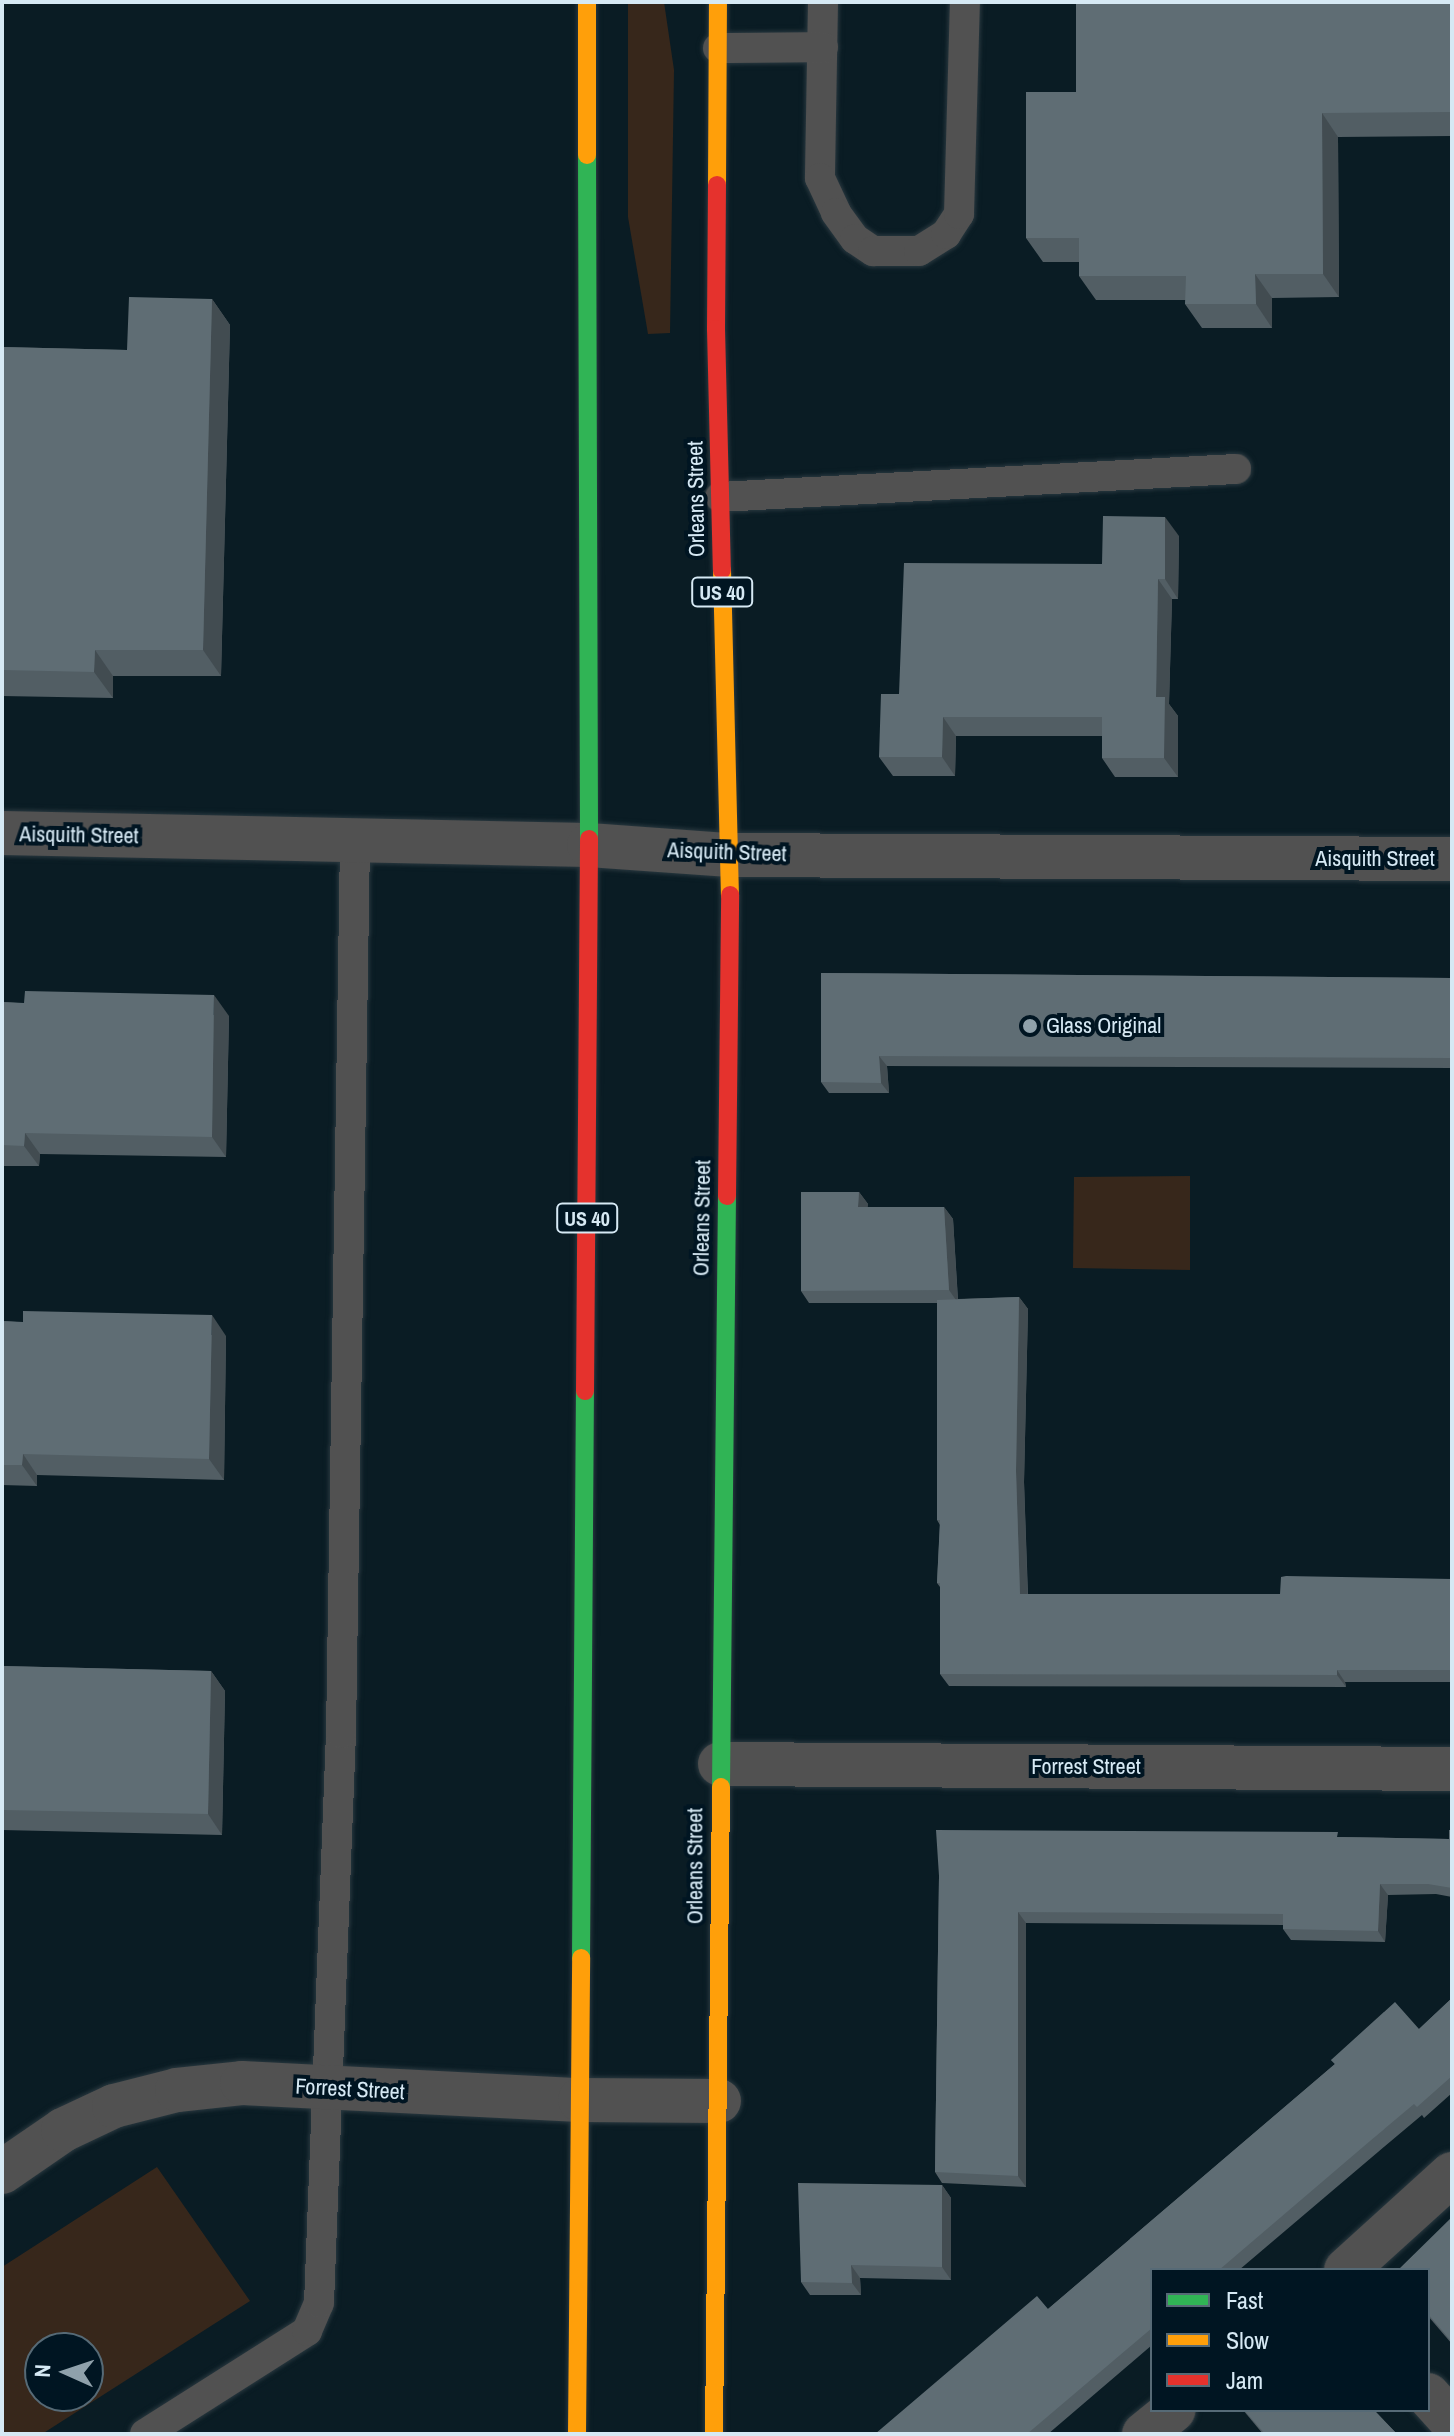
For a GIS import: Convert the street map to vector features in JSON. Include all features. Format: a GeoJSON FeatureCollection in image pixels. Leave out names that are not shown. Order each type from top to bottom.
{"type":"FeatureCollection","features":[{"type":"Feature","properties":{"kind":"main road","name":"US 40"},"geometry":{"type":"LineString","coordinates":[[577,2434],[589,845],[587,2]]}},
{"type":"Feature","properties":{"kind":"main road","name":"Orleans Street"},"geometry":{"type":"LineString","coordinates":[[714,2434],[730,855],[716,329],[718,2]]}},
{"type":"Feature","properties":{"kind":"street","name":"Aisquith Street"},"geometry":{"type":"LineString","coordinates":[[2,833],[589,845],[730,855],[1452,859]]}},
{"type":"Feature","properties":{"kind":"street","name":"Forrest Street"},"geometry":{"type":"LineString","coordinates":[[720,1764],[1452,1769]]}},
{"type":"Feature","properties":{"kind":"street","name":"Forrest Street"},"geometry":{"type":"LineString","coordinates":[[2,2172],[63,2130],[114,2106],[177,2090],[242,2083],[580,2100],[719,2101]]}},
{"type":"Feature","properties":{"kind":"street"},"geometry":{"type":"LineString","coordinates":[[1348,2268],[1452,2174]]}},
{"type":"Feature","properties":{"kind":"street"},"geometry":{"type":"LineString","coordinates":[[1430,2397],[1452,2422]]}},
{"type":"Feature","properties":{"kind":"street"},"geometry":{"type":"LineString","coordinates":[[1144,2434],[1172,2412]]}},
{"type":"Feature","properties":{"kind":"lane"},"geometry":{"type":"LineString","coordinates":[[823,2],[820,178],[836,213],[855,239],[873,251],[919,251],[946,234],[959,214],[965,2]]}},
{"type":"Feature","properties":{"kind":"lane"},"geometry":{"type":"LineString","coordinates":[[718,48],[823,47]]}},
{"type":"Feature","properties":{"kind":"lane"},"geometry":{"type":"LineString","coordinates":[[720,497],[1236,469]]}},
{"type":"Feature","properties":{"kind":"lane"},"geometry":{"type":"LineString","coordinates":[[145,2434],[307,2331],[319,2303],[342,1717],[355,841]]}},
{"type":"Feature","properties":{"kind":"shaded area"},"geometry":{"type":"Polygon","coordinates":[[[628,2],[664,2],[674,70],[670,333],[648,334],[628,217],[628,2]]]}},
{"type":"Feature","properties":{"kind":"shaded area"},"geometry":{"type":"Polygon","coordinates":[[[1190,1176],[1190,1270],[1073,1268],[1074,1177],[1190,1176]]]}},
{"type":"Feature","properties":{"kind":"shaded area"},"geometry":{"type":"Polygon","coordinates":[[[157,2167],[250,2301],[104,2394],[104,2332],[24,2332],[24,2412],[76,2412],[42,2434],[2,2434],[2,2267],[157,2167]]]}},
{"type":"Feature","properties":{"kind":"building"},"geometry":{"type":"Polygon","coordinates":[[[1076,2],[1452,2],[1452,112],[1322,113],[1323,274],[1255,274],[1256,304],[1185,304],[1186,276],[1079,276],[1079,238],[1026,238],[1026,92],[1076,92],[1076,2]]]}},
{"type":"Feature","properties":{"kind":"building"},"geometry":{"type":"Polygon","coordinates":[[[129,297],[212,299],[203,650],[95,650],[94,672],[2,670],[2,347],[127,350],[129,297]]]}},
{"type":"Feature","properties":{"kind":"building"},"geometry":{"type":"Polygon","coordinates":[[[1103,516],[1165,517],[1165,579],[1158,579],[1156,697],[1165,697],[1164,758],[1102,758],[1102,717],[943,717],[942,757],[879,757],[881,694],[899,694],[904,563],[1102,564],[1103,516]]]}},
{"type":"Feature","properties":{"kind":"building"},"geometry":{"type":"Polygon","coordinates":[[[821,973],[1452,978],[1452,1058],[879,1056],[881,1083],[821,1082],[821,973]]]}},
{"type":"Feature","properties":{"kind":"building"},"geometry":{"type":"Polygon","coordinates":[[[25,991],[214,995],[212,1137],[25,1133],[24,1146],[2,1145],[2,1002],[24,1003],[25,991]]]}},
{"type":"Feature","properties":{"kind":"building"},"geometry":{"type":"Polygon","coordinates":[[[801,1192],[859,1192],[858,1207],[944,1207],[949,1290],[801,1291],[801,1192]]]}},
{"type":"Feature","properties":{"kind":"building"},"geometry":{"type":"Polygon","coordinates":[[[1019,1297],[1016,1471],[1020,1594],[1280,1594],[1281,1577],[1286,1576],[1452,1579],[1452,1670],[1337,1670],[1337,1675],[940,1674],[937,1300],[1019,1297]]]}},
{"type":"Feature","properties":{"kind":"building"},"geometry":{"type":"Polygon","coordinates":[[[23,1311],[212,1315],[209,1459],[23,1454],[22,1465],[2,1465],[2,1321],[23,1322],[23,1311]]]}},
{"type":"Feature","properties":{"kind":"building"},"geometry":{"type":"Polygon","coordinates":[[[2,1666],[211,1671],[208,1814],[2,1810],[2,1666]]]}},
{"type":"Feature","properties":{"kind":"building"},"geometry":{"type":"Polygon","coordinates":[[[936,1830],[1338,1832],[1337,1837],[1449,1839],[1449,1830],[1452,1830],[1452,1888],[1428,1884],[1380,1884],[1378,1931],[1283,1929],[1283,1914],[1018,1912],[1018,2176],[935,2172],[939,1876],[936,1830]]]}},
{"type":"Feature","properties":{"kind":"building"},"geometry":{"type":"Polygon","coordinates":[[[1452,1998],[1452,2076],[1417,2107],[1414,2104],[1221,2268],[1150,2268],[1150,2330],[1027,2434],[875,2434],[1037,2296],[1048,2309],[1335,2064],[1331,2060],[1395,2002],[1419,2029],[1452,1998]]]}},
{"type":"Feature","properties":{"kind":"building"},"geometry":{"type":"Polygon","coordinates":[[[798,2183],[942,2185],[942,2267],[851,2265],[852,2283],[801,2282],[798,2183]]]}},
{"type":"Feature","properties":{"kind":"building"},"geometry":{"type":"Polygon","coordinates":[[[1452,2217],[1452,2342],[1430,2316],[1430,2268],[1400,2268],[1452,2217]]]}},
{"type":"Feature","properties":{"kind":"building"},"geometry":{"type":"Polygon","coordinates":[[[1246,2412],[1376,2412],[1397,2434],[1281,2432],[1265,2434],[1246,2412]]]}},
{"type":"Feature","properties":{"kind":"traffic: fast"},"geometry":{"type":"LineString","coordinates":[[587,155],[589,839]]}},
{"type":"Feature","properties":{"kind":"traffic: fast"},"geometry":{"type":"LineString","coordinates":[[721,1787],[727,1196]]}},
{"type":"Feature","properties":{"kind":"traffic: fast"},"geometry":{"type":"LineString","coordinates":[[581,1958],[585,1391]]}},
{"type":"Feature","properties":{"kind":"traffic: slow"},"geometry":{"type":"LineString","coordinates":[[587,2],[587,155]]}},
{"type":"Feature","properties":{"kind":"traffic: slow"},"geometry":{"type":"LineString","coordinates":[[717,185],[718,2]]}},
{"type":"Feature","properties":{"kind":"traffic: slow"},"geometry":{"type":"LineString","coordinates":[[722,570],[730,895]]}},
{"type":"Feature","properties":{"kind":"traffic: slow"},"geometry":{"type":"LineString","coordinates":[[714,2434],[721,1787]]}},
{"type":"Feature","properties":{"kind":"traffic: slow"},"geometry":{"type":"LineString","coordinates":[[577,2434],[581,1958]]}},
{"type":"Feature","properties":{"kind":"traffic: jam"},"geometry":{"type":"LineString","coordinates":[[717,185],[716,329],[722,570]]}},
{"type":"Feature","properties":{"kind":"traffic: jam"},"geometry":{"type":"LineString","coordinates":[[585,1391],[589,839]]}},
{"type":"Feature","properties":{"kind":"traffic: jam"},"geometry":{"type":"LineString","coordinates":[[727,1196],[730,895]]}},
{"type":"Feature","properties":{"kind":"place","name":"Glass Original"},"geometry":{"type":"Point","coordinates":[1030,1026]}}]}
